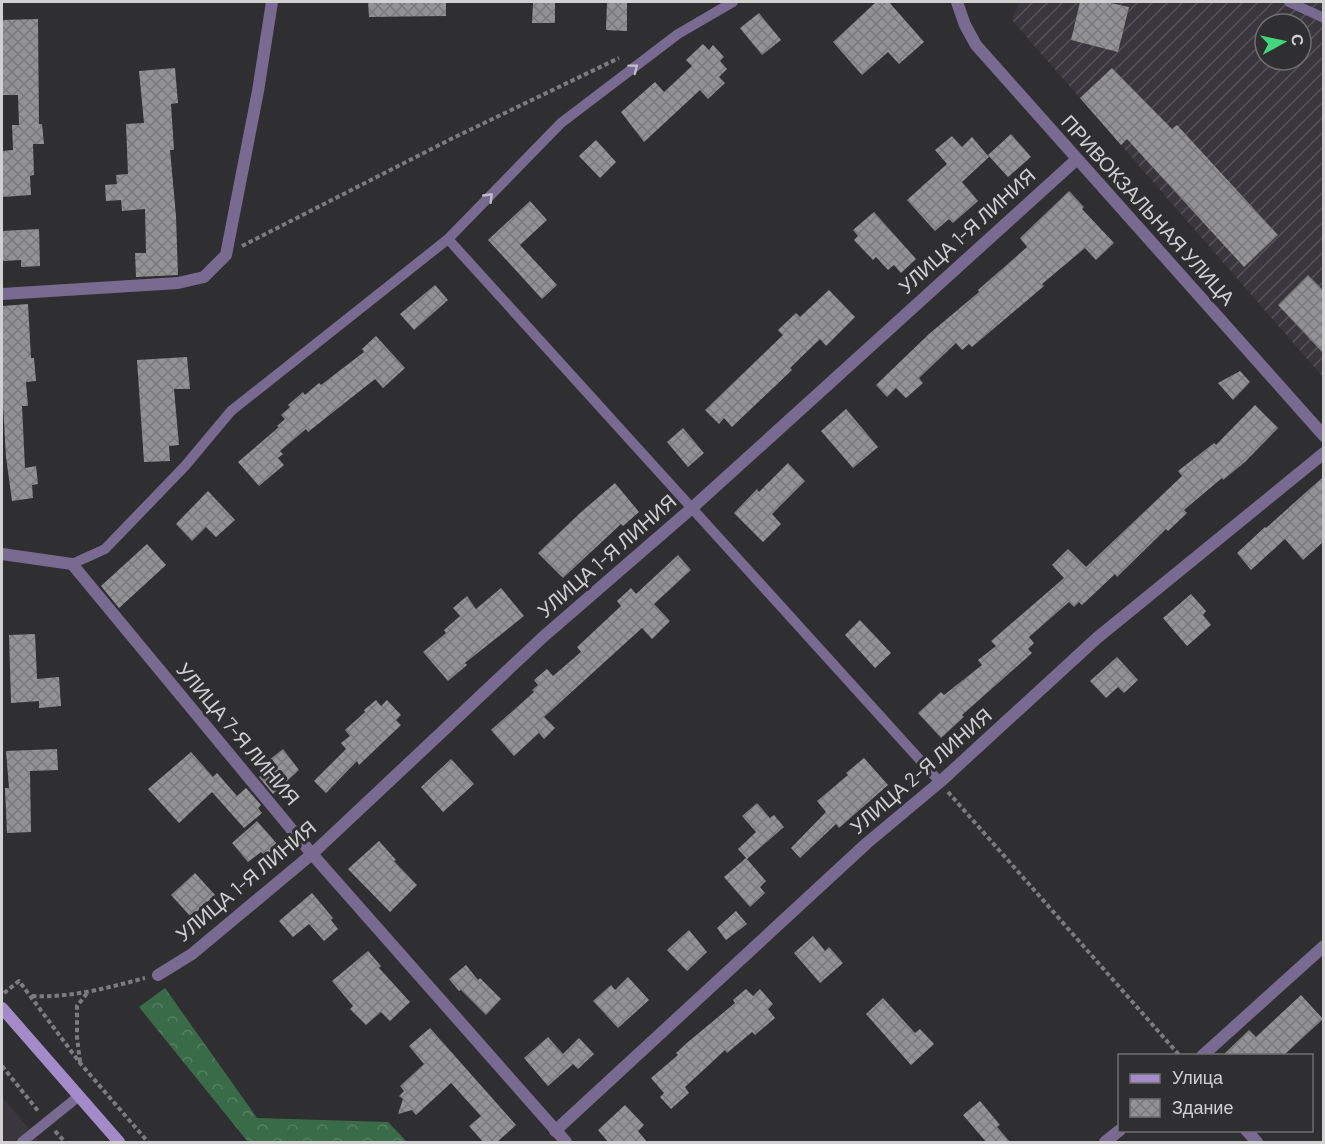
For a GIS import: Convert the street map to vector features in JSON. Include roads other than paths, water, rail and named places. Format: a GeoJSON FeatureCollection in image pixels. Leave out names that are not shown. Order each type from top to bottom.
{"type":"FeatureCollection","features":[{"type":"Feature","properties":{"kind":"main road"},"geometry":{"type":"LineString","coordinates":[[2,1008],[119,1143]]}},
{"type":"Feature","properties":{"kind":"street"},"geometry":{"type":"LineString","coordinates":[[2,294],[178,283],[204,277],[225,255],[258,92],[272,2]]}},
{"type":"Feature","properties":{"kind":"street","name":"ПРИВОКЗАЛЬНАЯ УЛИЦА"},"geometry":{"type":"LineString","coordinates":[[957,2],[965,25],[976,45],[1323,436]]}},
{"type":"Feature","properties":{"kind":"street","name":"УЛИЦА 1-Я ЛИНИЯ"},"geometry":{"type":"LineString","coordinates":[[158,975],[192,954],[312,854],[543,637],[692,508],[1076,160]]}},
{"type":"Feature","properties":{"kind":"street","name":"УЛИЦА 2-Я ЛИНИЯ"},"geometry":{"type":"LineString","coordinates":[[555,1131],[867,843],[940,782],[1097,638],[1323,453]]}},
{"type":"Feature","properties":{"kind":"street"},"geometry":{"type":"LineString","coordinates":[[2,554],[72,564]]}},
{"type":"Feature","properties":{"kind":"street","name":"УЛИЦА 7-Я ЛИНИЯ"},"geometry":{"type":"LineString","coordinates":[[72,564],[312,854],[566,1143]]}},
{"type":"Feature","properties":{"kind":"street"},"geometry":{"type":"LineString","coordinates":[[1204,1054],[1323,946]]}},
{"type":"Feature","properties":{"kind":"street"},"geometry":{"type":"LineString","coordinates":[[1106,1143],[1118,1131]]}},
{"type":"Feature","properties":{"kind":"lane"},"geometry":{"type":"LineString","coordinates":[[72,564],[105,549],[185,466],[231,411],[448,239],[561,123],[678,34],[733,2]]}},
{"type":"Feature","properties":{"kind":"lane"},"geometry":{"type":"LineString","coordinates":[[1288,2],[1323,18]]}},
{"type":"Feature","properties":{"kind":"lane"},"geometry":{"type":"LineString","coordinates":[[448,239],[940,782]]}},
{"type":"Feature","properties":{"kind":"lane"},"geometry":{"type":"LineString","coordinates":[[22,1143],[79,1096]]}}]}
